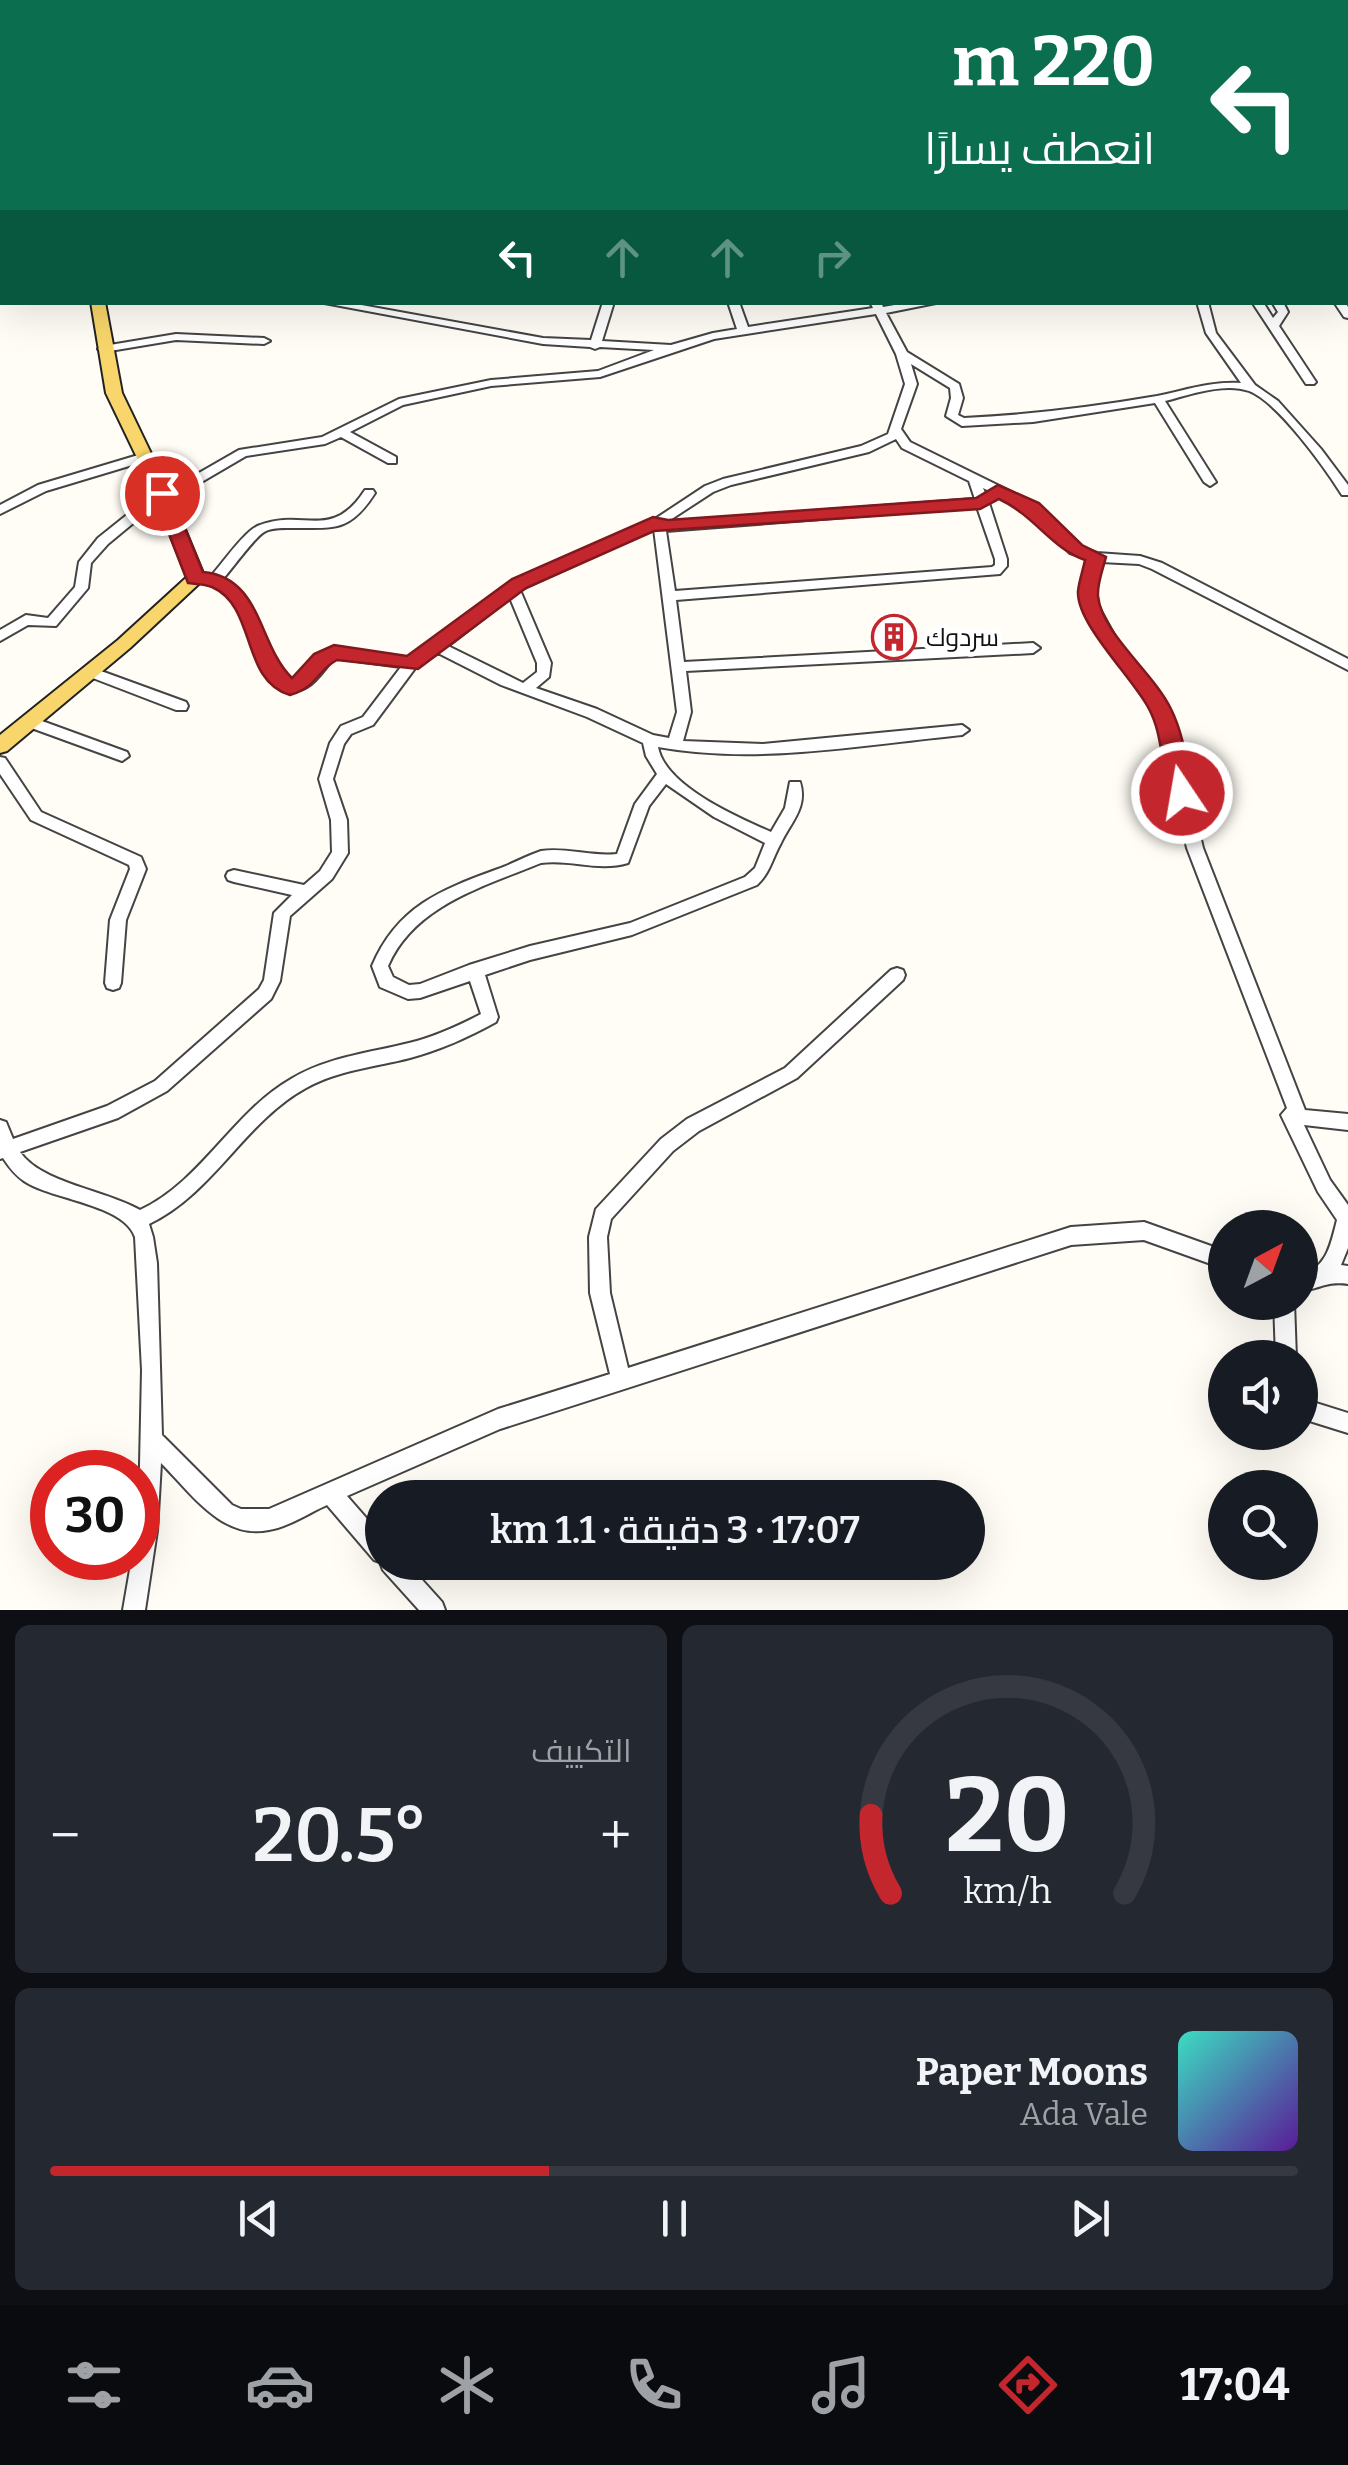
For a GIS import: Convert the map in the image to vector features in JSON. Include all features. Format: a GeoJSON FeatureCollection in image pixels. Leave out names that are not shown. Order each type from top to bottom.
{"type":"FeatureCollection","features":[{"type":"Feature","properties":{"kind":"main road"},"geometry":{"type":"LineString","coordinates":[[0,746],[196,578],[162,493],[114,393],[98,305]]}},
{"type":"Feature","properties":{"kind":"street"},"geometry":{"type":"LineString","coordinates":[[341,305],[514,336],[595,346],[671,348]]}},
{"type":"Feature","properties":{"kind":"street"},"geometry":{"type":"LineString","coordinates":[[595,346],[608,305]]}},
{"type":"Feature","properties":{"kind":"street"},"geometry":{"type":"LineString","coordinates":[[735,305],[744,332]]}},
{"type":"Feature","properties":{"kind":"street"},"geometry":{"type":"LineString","coordinates":[[1203,305],[1211,333],[1251,388],[1267,397],[1309,442],[1337,474],[1346,492]]}},
{"type":"Feature","properties":{"kind":"street"},"geometry":{"type":"LineString","coordinates":[[1259,305],[1310,382]]}},
{"type":"Feature","properties":{"kind":"street"},"geometry":{"type":"LineString","coordinates":[[1274,325],[1283,312],[1279,305]]}},
{"type":"Feature","properties":{"kind":"street"},"geometry":{"type":"LineString","coordinates":[[0,636],[26,620],[51,623],[84,583],[82,572],[90,554],[162,493],[189,484],[248,450],[317,442],[343,433],[392,404],[474,385],[600,374],[671,348],[875,307],[902,354],[911,392],[897,432],[885,442],[709,489],[660,524],[512,588],[411,664],[368,721],[346,730],[338,743],[326,779],[339,820],[340,853],[326,875],[286,907],[280,920],[272,981],[265,994],[180,1068],[176,1077],[112,1112],[2,1142],[28,1175],[43,1184],[108,1203],[137,1220],[145,1244],[152,1440],[148,1527],[134,1610]]}},
{"type":"Feature","properties":{"kind":"street"},"geometry":{"type":"LineString","coordinates":[[104,349],[176,337],[264,341]]}},
{"type":"Feature","properties":{"kind":"street"},"geometry":{"type":"LineString","coordinates":[[902,354],[955,386],[957,398],[952,416],[962,422],[1033,418],[1211,388],[1251,388]]}},
{"type":"Feature","properties":{"kind":"street"},"geometry":{"type":"LineString","coordinates":[[1158,399],[1210,482]]}},
{"type":"Feature","properties":{"kind":"street"},"geometry":{"type":"LineString","coordinates":[[897,432],[906,445],[1032,507],[1075,550],[1096,557],[1148,562],[1348,665]]}},
{"type":"Feature","properties":{"kind":"street"},"geometry":{"type":"LineString","coordinates":[[343,433],[392,460]]}},
{"type":"Feature","properties":{"kind":"street"},"geometry":{"type":"LineString","coordinates":[[0,510],[42,488],[144,457]]}},
{"type":"Feature","properties":{"kind":"street"},"geometry":{"type":"LineString","coordinates":[[668,596],[985,574],[1001,566],[1001,558],[975,481]]}},
{"type":"Feature","properties":{"kind":"street"},"geometry":{"type":"LineString","coordinates":[[660,524],[980,503],[998,491]]}},
{"type":"Feature","properties":{"kind":"street"},"geometry":{"type":"LineString","coordinates":[[215,580],[259,530],[340,522],[360,510],[369,493]]}},
{"type":"Feature","properties":{"kind":"street"},"geometry":{"type":"LineString","coordinates":[[660,524],[684,712],[674,746]]}},
{"type":"Feature","properties":{"kind":"street"},"geometry":{"type":"LineString","coordinates":[[1096,557],[1089,602],[1114,647],[1146,686],[1166,723],[1195,848],[1299,1116],[1348,1122]]}},
{"type":"Feature","properties":{"kind":"street"},"geometry":{"type":"LineString","coordinates":[[196,578],[215,580],[240,600],[267,666],[286,687],[300,685],[322,659],[334,652],[411,664]]}},
{"type":"Feature","properties":{"kind":"street"},"geometry":{"type":"LineString","coordinates":[[512,588],[544,663],[544,674],[525,689]]}},
{"type":"Feature","properties":{"kind":"street"},"geometry":{"type":"LineString","coordinates":[[438,647],[525,689],[674,746],[745,749],[962,730]]}},
{"type":"Feature","properties":{"kind":"street"},"geometry":{"type":"LineString","coordinates":[[678,667],[1033,648]]}},
{"type":"Feature","properties":{"kind":"street"},"geometry":{"type":"LineString","coordinates":[[90,672],[181,706]]}},
{"type":"Feature","properties":{"kind":"street"},"geometry":{"type":"LineString","coordinates":[[31,722],[122,756]]}},
{"type":"Feature","properties":{"kind":"street"},"geometry":{"type":"LineString","coordinates":[[650,740],[649,751],[666,772],[708,808],[774,840]]}},
{"type":"Feature","properties":{"kind":"street"},"geometry":{"type":"LineString","coordinates":[[0,762],[36,816],[136,862],[138,869],[116,932],[113,982]]}},
{"type":"Feature","properties":{"kind":"street"},"geometry":{"type":"LineString","coordinates":[[666,772],[642,804],[623,859],[612,862],[546,856],[437,899],[414,918],[385,952],[380,966],[386,982],[414,992],[475,970],[632,929],[723,894],[761,872],[774,840],[793,811],[797,800],[795,786]]}},
{"type":"Feature","properties":{"kind":"street"},"geometry":{"type":"LineString","coordinates":[[234,876],[306,892]]}},
{"type":"Feature","properties":{"kind":"street"},"geometry":{"type":"LineString","coordinates":[[137,1220],[157,1214],[194,1185],[256,1111],[301,1081],[343,1064],[414,1049],[490,1016],[475,970]]}},
{"type":"Feature","properties":{"kind":"street"},"geometry":{"type":"LineString","coordinates":[[621,1380],[600,1293],[598,1237],[603,1215],[667,1145],[693,1125],[790,1073],[897,975]]}},
{"type":"Feature","properties":{"kind":"street"},"geometry":{"type":"LineString","coordinates":[[1290,1115],[1324,1186],[1348,1217],[1338,1274]]}},
{"type":"Feature","properties":{"kind":"street"},"geometry":{"type":"LineString","coordinates":[[152,1440],[210,1500],[239,1520],[270,1520],[498,1419],[1071,1236],[1144,1231],[1208,1254]]}},
{"type":"Feature","properties":{"kind":"street"},"geometry":{"type":"LineString","coordinates":[[1318,1414],[1348,1423]]}},
{"type":"Feature","properties":{"kind":"street"},"geometry":{"type":"LineString","coordinates":[[331,1494],[365,1533]]}},
{"type":"Feature","properties":{"kind":"street"},"geometry":{"type":"LineString","coordinates":[[407,1580],[434,1610]]}},
{"type":"Feature","properties":{"kind":"building"},"geometry":{"type":"Polygon","coordinates":[[[902,617],[908,636],[888,638],[882,619],[902,617]]]}},
{"type":"Feature","properties":{"kind":"place","name":"سردوك"},"geometry":{"type":"Point","coordinates":[894,637]}},
{"type":"Feature","properties":{"kind":"route"},"geometry":{"type":"LineString","coordinates":[[162,493],[196,578],[222,583],[240,600],[252,621],[267,666],[290,688],[307,679],[322,659],[334,652],[411,664],[519,584],[659,522],[660,527],[980,503],[998,491],[1032,507],[1075,550],[1096,557],[1090,576],[1089,602],[1114,647],[1137,672],[1160,708],[1182,793]]}}]}
